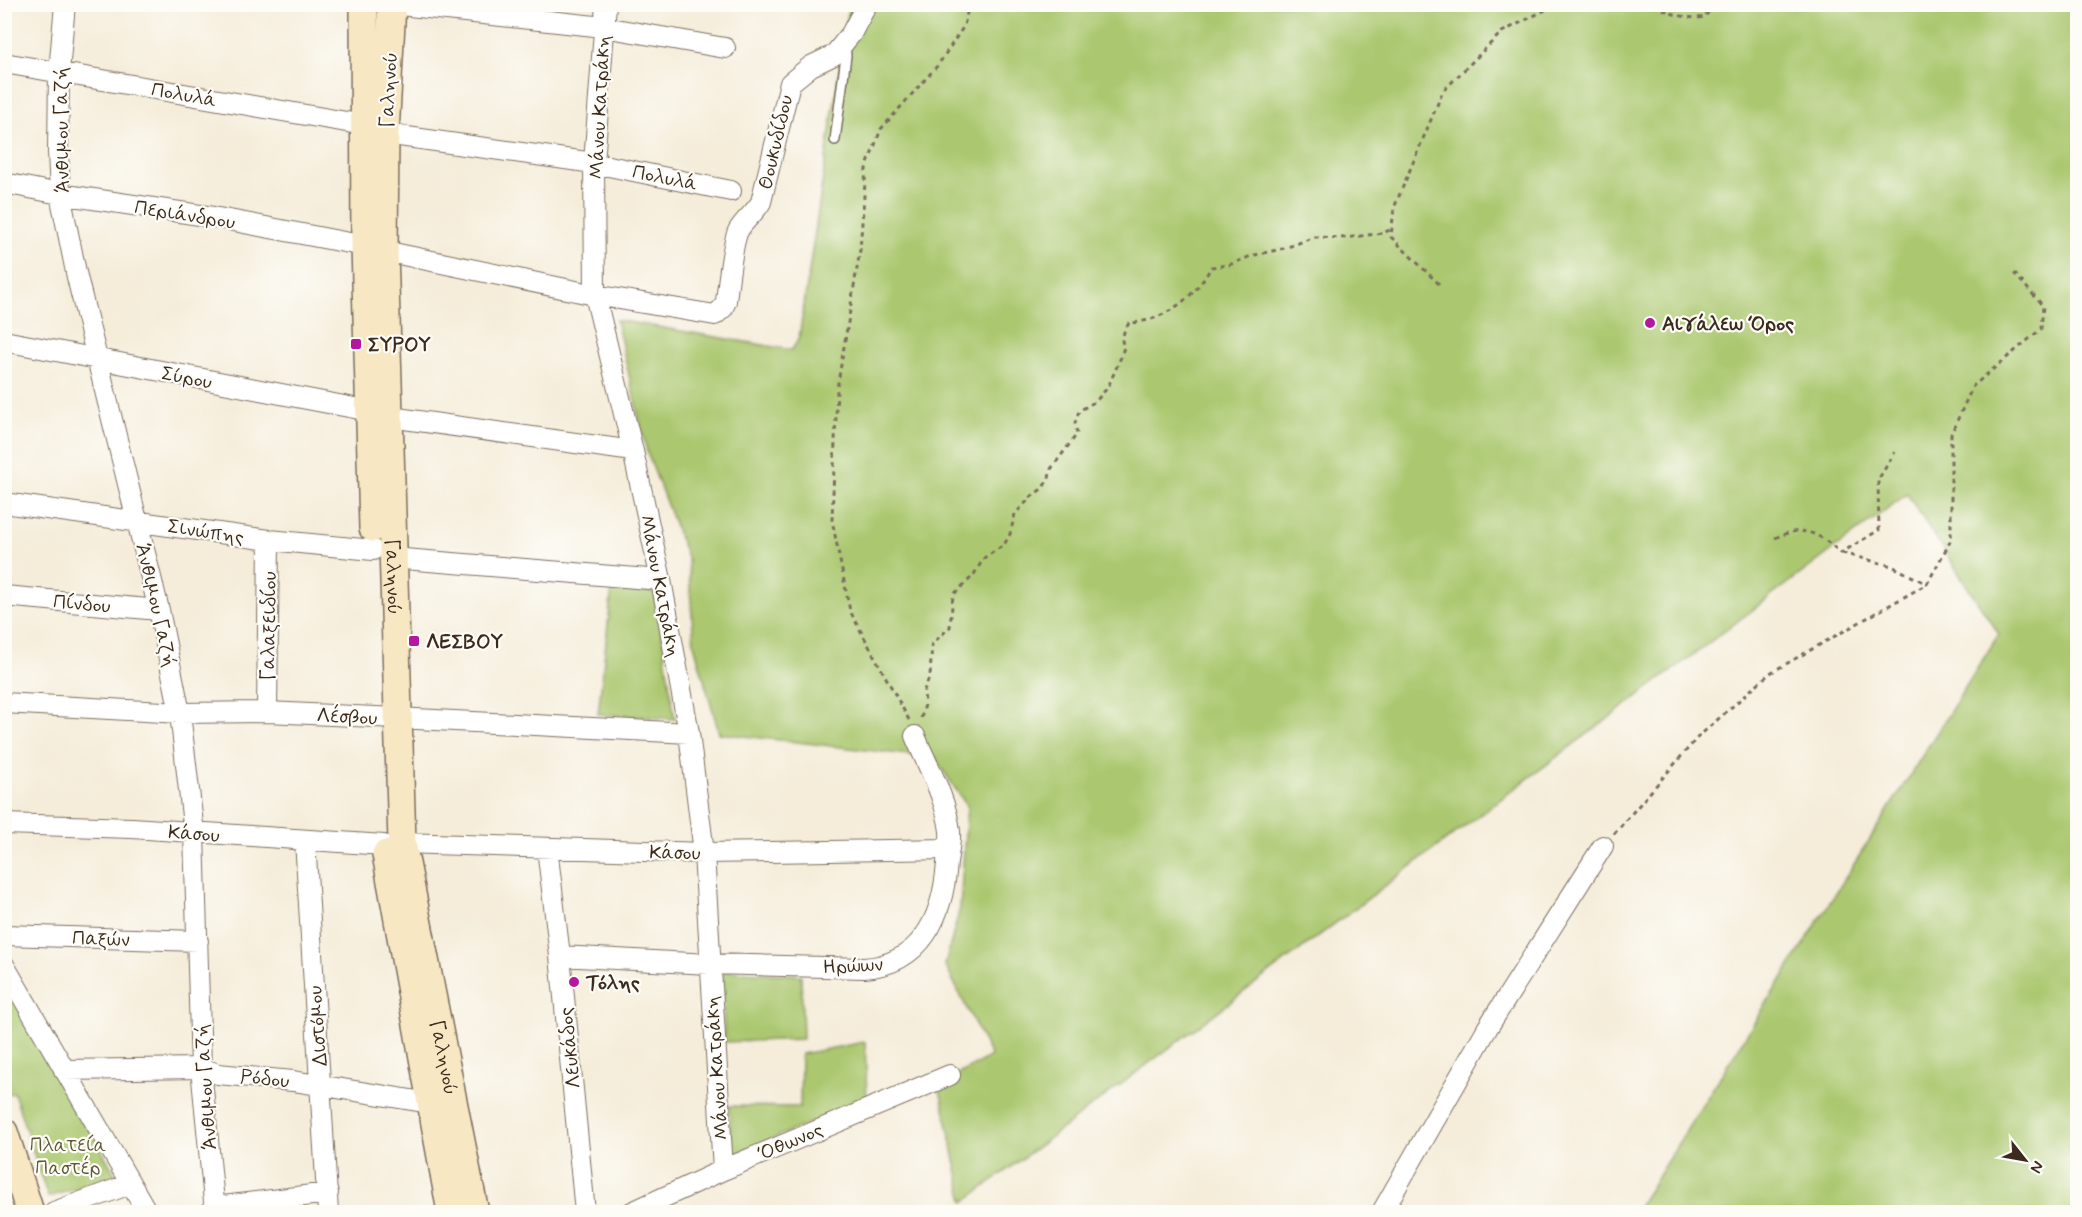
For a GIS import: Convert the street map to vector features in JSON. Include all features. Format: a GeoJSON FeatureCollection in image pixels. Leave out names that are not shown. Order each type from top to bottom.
{"type":"FeatureCollection","features":[{"type":"Feature","properties":{"kind":"street","name":"Άνθιμου Γαζή"},"geometry":{"type":"LineString","coordinates":[[65,4],[59,72],[60,194],[77,277],[159,610],[180,712],[194,833],[201,1068],[215,1210]]}},
{"type":"Feature","properties":{"kind":"street","name":"Γαληνού"},"geometry":{"type":"LineString","coordinates":[[364,4],[374,129],[374,248],[382,554],[397,641],[389,718],[393,844],[430,1102],[451,1212]]}},
{"type":"Feature","properties":{"kind":"street","name":"Μάνου Κατράκη"},"geometry":{"type":"LineString","coordinates":[[606,4],[594,163],[595,295],[633,451],[661,580],[689,733],[704,853],[723,1170]]}},
{"type":"Feature","properties":{"kind":"street"},"geometry":{"type":"LineString","coordinates":[[844,43],[852,34],[867,4]]}},
{"type":"Feature","properties":{"kind":"street","name":"Γαληνού"},"geometry":{"type":"LineString","coordinates":[[374,129],[392,5]]}},
{"type":"Feature","properties":{"kind":"street"},"geometry":{"type":"LineString","coordinates":[[392,5],[604,27],[725,48]]}},
{"type":"Feature","properties":{"kind":"street","name":"Θουκυδίδου"},"geometry":{"type":"LineString","coordinates":[[595,295],[715,315],[723,308],[737,233],[761,202],[790,83],[811,66],[834,54],[844,43]]}},
{"type":"Feature","properties":{"kind":"street","name":"Πολυλά"},"geometry":{"type":"LineString","coordinates":[[4,63],[374,129],[594,163],[731,191]]}},
{"type":"Feature","properties":{"kind":"street","name":"Περιάνδρου"},"geometry":{"type":"LineString","coordinates":[[4,183],[60,194],[213,217],[374,248],[595,295]]}},
{"type":"Feature","properties":{"kind":"street","name":"Σύρου"},"geometry":{"type":"LineString","coordinates":[[4,341],[380,414],[633,451]]}},
{"type":"Feature","properties":{"kind":"street","name":"Σινώπης"},"geometry":{"type":"LineString","coordinates":[[4,503],[382,554],[661,580]]}},
{"type":"Feature","properties":{"kind":"street","name":"Γαλαξειδίου"},"geometry":{"type":"LineString","coordinates":[[267,712],[269,540]]}},
{"type":"Feature","properties":{"kind":"street","name":"Πίνδου"},"geometry":{"type":"LineString","coordinates":[[4,596],[159,610]]}},
{"type":"Feature","properties":{"kind":"street","name":"Λέσβου"},"geometry":{"type":"LineString","coordinates":[[4,704],[180,712],[267,712],[689,733]]}},
{"type":"Feature","properties":{"kind":"street","name":"Ηρώων"},"geometry":{"type":"LineString","coordinates":[[560,956],[709,964],[864,968],[882,967],[899,960],[910,952],[932,926],[946,876],[951,834],[941,795],[914,734]]}},
{"type":"Feature","properties":{"kind":"street","name":"Κάσου"},"geometry":{"type":"LineString","coordinates":[[4,824],[132,828],[393,844],[704,853],[949,849]]}},
{"type":"Feature","properties":{"kind":"street","name":"Διστόμου"},"geometry":{"type":"LineString","coordinates":[[305,840],[328,1203]]}},
{"type":"Feature","properties":{"kind":"street","name":"Γαληνού"},"geometry":{"type":"LineString","coordinates":[[393,844],[475,1212]]}},
{"type":"Feature","properties":{"kind":"street"},"geometry":{"type":"LineString","coordinates":[[1382,1212],[1488,1027],[1603,846]]}},
{"type":"Feature","properties":{"kind":"street","name":"Λευκάδος"},"geometry":{"type":"LineString","coordinates":[[547,848],[585,1212]]}},
{"type":"Feature","properties":{"kind":"street","name":"Παξών"},"geometry":{"type":"LineString","coordinates":[[4,935],[198,941]]}},
{"type":"Feature","properties":{"kind":"street"},"geometry":{"type":"LineString","coordinates":[[4,965],[147,1212]]}},
{"type":"Feature","properties":{"kind":"street","name":"Ρόδου"},"geometry":{"type":"LineString","coordinates":[[64,1070],[201,1068],[218,1074],[321,1085],[430,1102]]}},
{"type":"Feature","properties":{"kind":"street","name":"Όθωνος"},"geometry":{"type":"LineString","coordinates":[[632,1212],[723,1170],[950,1075]]}},
{"type":"Feature","properties":{"kind":"street"},"geometry":{"type":"LineString","coordinates":[[4,1132],[30,1212]]}},
{"type":"Feature","properties":{"kind":"street"},"geometry":{"type":"LineString","coordinates":[[54,1212],[94,1206],[130,1184]]}},
{"type":"Feature","properties":{"kind":"street"},"geometry":{"type":"LineString","coordinates":[[215,1210],[328,1203]]}},
{"type":"Feature","properties":{"kind":"lane"},"geometry":{"type":"LineString","coordinates":[[835,140],[846,56],[844,43]]}},
{"type":"Feature","properties":{"kind":"path"},"geometry":{"type":"LineString","coordinates":[[914,734],[850,611],[832,520],[837,389],[860,250],[866,169],[882,129],[938,65],[964,26],[969,4]]}},
{"type":"Feature","properties":{"kind":"path"},"geometry":{"type":"LineString","coordinates":[[1439,284],[1391,237],[1394,208],[1443,91],[1502,32],[1557,4]]}},
{"type":"Feature","properties":{"kind":"path"},"geometry":{"type":"LineString","coordinates":[[1656,4],[1667,13],[1699,18],[1705,16],[1719,4]]}},
{"type":"Feature","properties":{"kind":"path"},"geometry":{"type":"LineString","coordinates":[[914,734],[920,724],[925,705],[924,690],[930,676],[932,644],[950,627],[953,595],[972,576],[984,558],[1004,545],[1010,534],[1015,514],[1042,489],[1052,469],[1077,434],[1076,423],[1079,411],[1096,402],[1108,387],[1121,357],[1124,332],[1129,323],[1157,316],[1186,301],[1211,267],[1229,265],[1315,237],[1346,238],[1383,233],[1392,229]]}},
{"type":"Feature","properties":{"kind":"path"},"geometry":{"type":"LineString","coordinates":[[1603,846],[1698,737],[1770,673],[1927,584],[1951,540],[1951,434],[1973,386],[2041,329],[2043,306],[2014,273]]}},
{"type":"Feature","properties":{"kind":"path"},"geometry":{"type":"LineString","coordinates":[[1841,552],[1879,530],[1878,480],[1895,452]]}},
{"type":"Feature","properties":{"kind":"path"},"geometry":{"type":"LineString","coordinates":[[1775,538],[1791,530],[1820,535],[1841,552],[1892,566],[1927,584]]}},
{"type":"Feature","properties":{"kind":"green space"},"geometry":{"type":"Polygon","coordinates":[[[849,5],[2077,5],[2077,1212],[1635,1212],[1999,634],[1907,494],[964,1202],[939,1085],[991,1056],[945,965],[960,908],[967,806],[935,758],[719,733],[694,644],[688,560],[647,452],[616,320],[792,350],[799,338],[849,5]]]}},
{"type":"Feature","properties":{"kind":"green space"},"geometry":{"type":"Polygon","coordinates":[[[612,588],[655,593],[675,719],[598,714],[612,588]]]}},
{"type":"Feature","properties":{"kind":"green space"},"geometry":{"type":"Polygon","coordinates":[[[723,971],[801,975],[803,1039],[724,1042],[723,971]]]}},
{"type":"Feature","properties":{"kind":"green space","name":"Πλατεία Παστέρ"},"geometry":{"type":"Polygon","coordinates":[[[4,972],[116,1176],[48,1197],[14,1093],[7,1094],[5,1088],[4,972]]]}},
{"type":"Feature","properties":{"kind":"green space"},"geometry":{"type":"Polygon","coordinates":[[[865,1042],[867,1100],[732,1155],[729,1106],[800,1107],[801,1054],[865,1042]]]}},
{"type":"Feature","properties":{"kind":"place","name":"Αιγάλεω Όρος"},"geometry":{"type":"Point","coordinates":[1650,323]}},
{"type":"Feature","properties":{"kind":"place","name":"ΣΥΡΟΥ"},"geometry":{"type":"Point","coordinates":[356,344]}},
{"type":"Feature","properties":{"kind":"place","name":"ΛΕΣΒΟΥ"},"geometry":{"type":"Point","coordinates":[414,641]}},
{"type":"Feature","properties":{"kind":"place","name":"Τόλης"},"geometry":{"type":"Point","coordinates":[574,982]}}]}
